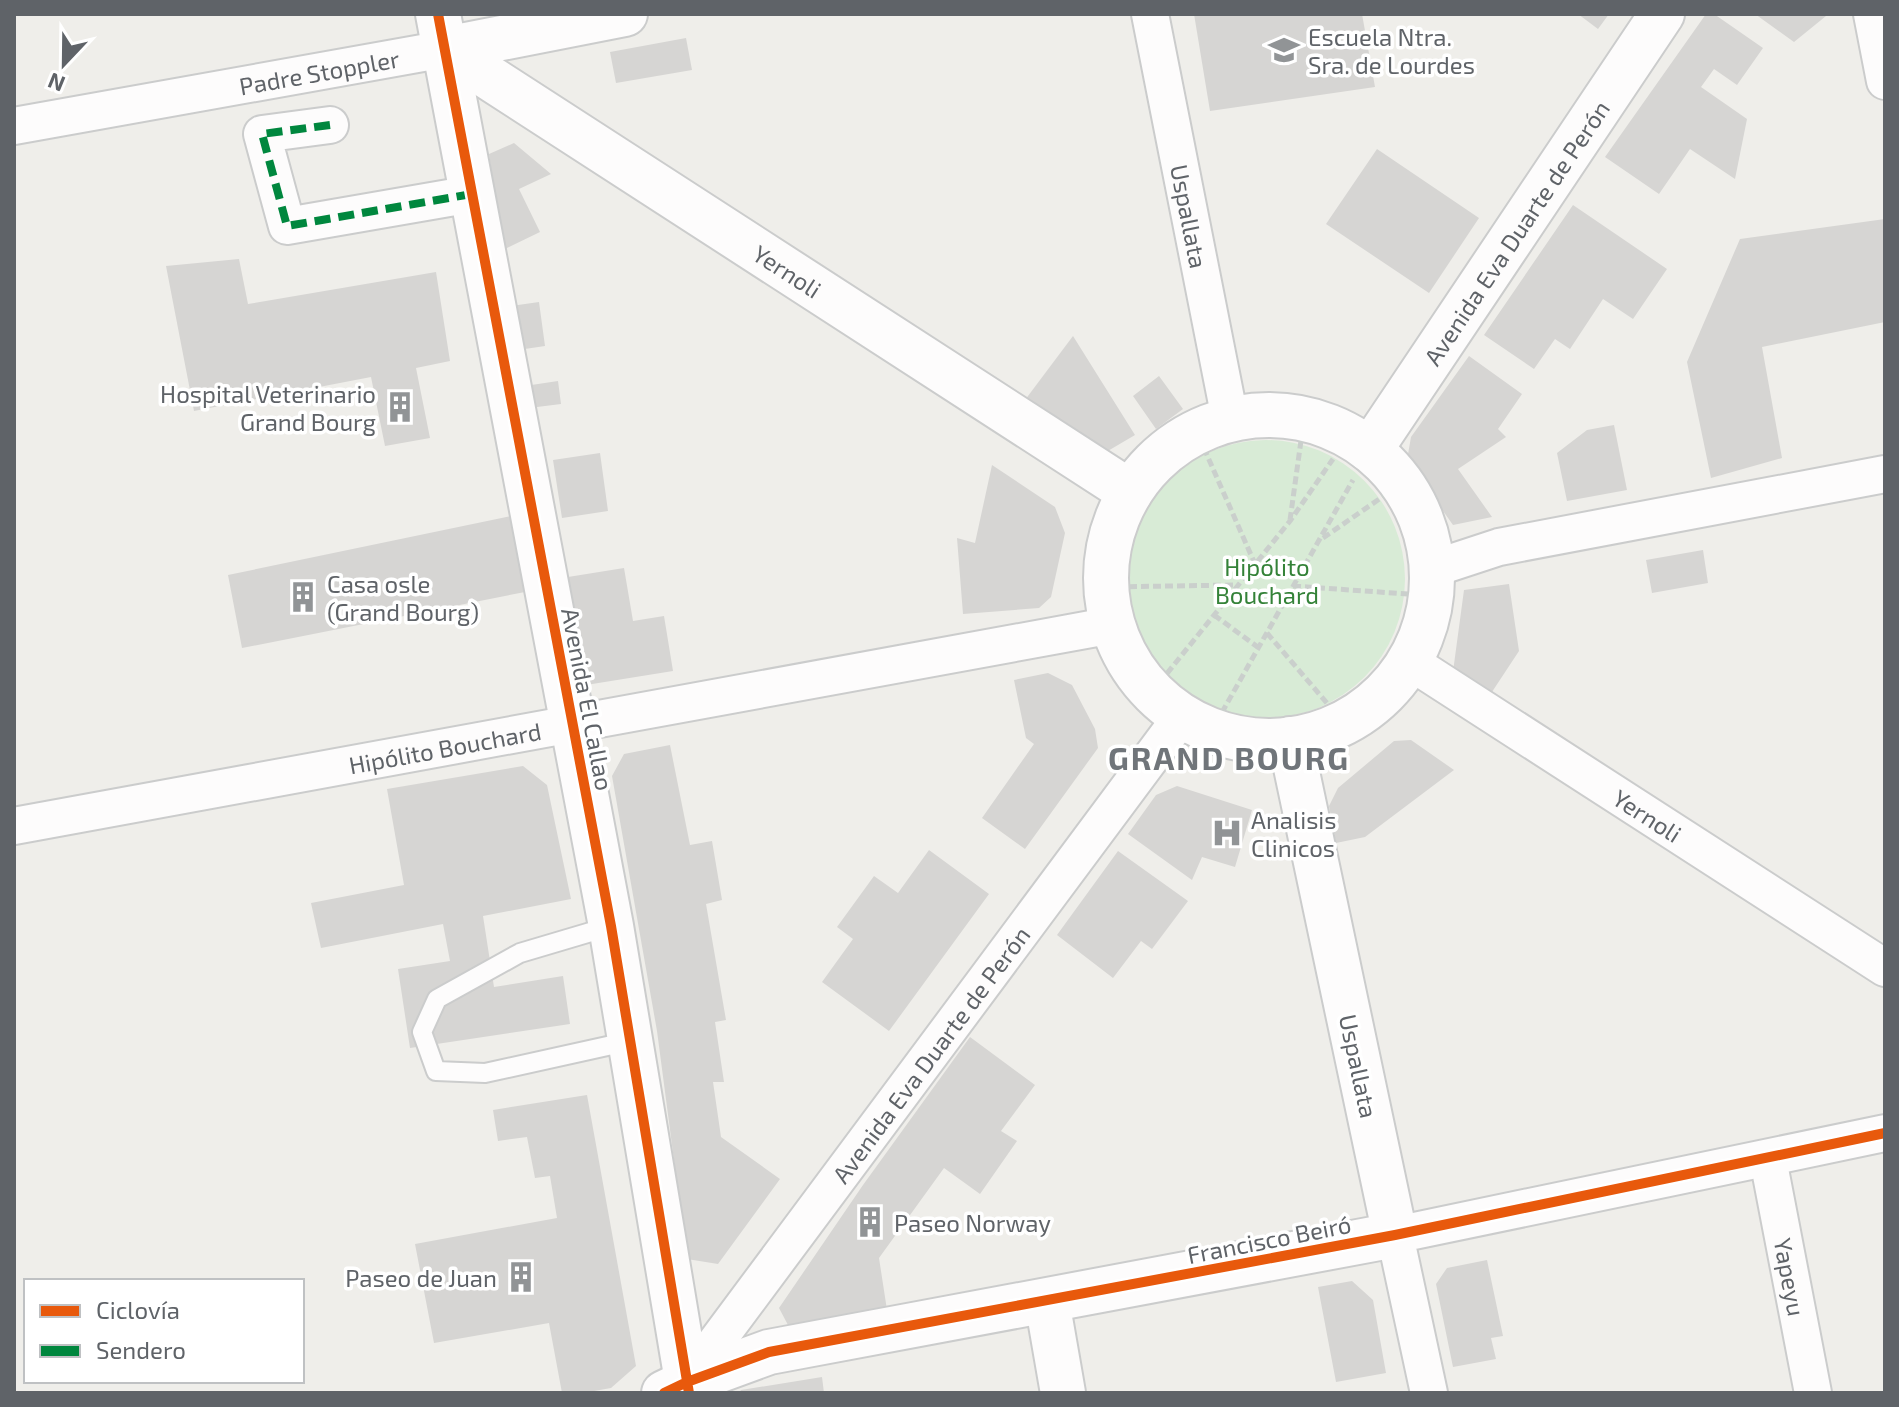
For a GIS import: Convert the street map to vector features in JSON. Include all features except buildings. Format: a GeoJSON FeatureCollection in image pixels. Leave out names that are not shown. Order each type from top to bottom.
{"type":"FeatureCollection","features":[{"type":"Feature","properties":{"kind":"street","name":"Padre Stoppler"},"geometry":{"type":"LineString","coordinates":[[14,126],[441,32],[625,14]]}},
{"type":"Feature","properties":{"kind":"street","name":"Uspallata"},"geometry":{"type":"LineString","coordinates":[[1150,14],[1214,425]]}},
{"type":"Feature","properties":{"kind":"street","name":"Avenida Eva Duarte de Perón"},"geometry":{"type":"LineString","coordinates":[[1360,443],[1662,14]]}},
{"type":"Feature","properties":{"kind":"street"},"geometry":{"type":"LineString","coordinates":[[1872,14],[1885,81]]}},
{"type":"Feature","properties":{"kind":"street","name":"Avenida El Callao"},"geometry":{"type":"LineString","coordinates":[[441,32],[611,926],[631,1041],[680,1390]]}},
{"type":"Feature","properties":{"kind":"street","name":"Yernoli"},"geometry":{"type":"LineString","coordinates":[[441,32],[1130,492]]}},
{"type":"Feature","properties":{"kind":"street"},"geometry":{"type":"LineString","coordinates":[[330,125],[262,134],[287,226],[472,194]]}},
{"type":"Feature","properties":{"kind":"street"},"geometry":{"type":"LineString","coordinates":[[1267,415],[1304,419],[1360,443],[1401,484],[1423,524],[1432,582],[1423,629],[1409,661],[1381,696],[1344,723],[1318,733],[1290,739],[1251,740],[1182,713],[1128,660],[1109,606],[1109,543],[1115,521],[1130,492],[1159,457],[1214,425],[1267,415]]}},
{"type":"Feature","properties":{"kind":"street"},"geometry":{"type":"LineString","coordinates":[[1432,582],[1499,547],[1885,474]]}},
{"type":"Feature","properties":{"kind":"street","name":"Hipólito Bouchard"},"geometry":{"type":"LineString","coordinates":[[14,826],[572,724],[1109,606]]}},
{"type":"Feature","properties":{"kind":"street","name":"Yernoli"},"geometry":{"type":"LineString","coordinates":[[1409,661],[1885,968]]}},
{"type":"Feature","properties":{"kind":"street","name":"Avenida Eva Duarte de Perón"},"geometry":{"type":"LineString","coordinates":[[680,1390],[1182,713]]}},
{"type":"Feature","properties":{"kind":"street","name":"Uspallata"},"geometry":{"type":"LineString","coordinates":[[1290,739],[1429,1393]]}},
{"type":"Feature","properties":{"kind":"street","name":"Francisco Beiró"},"geometry":{"type":"LineString","coordinates":[[680,1390],[769,1352],[1395,1235],[1885,1133]]}},
{"type":"Feature","properties":{"kind":"street","name":"Yapeyu"},"geometry":{"type":"LineString","coordinates":[[1768,1159],[1813,1393]]}},
{"type":"Feature","properties":{"kind":"street"},"geometry":{"type":"LineString","coordinates":[[1047,1301],[1063,1393]]}},
{"type":"Feature","properties":{"kind":"lane"},"geometry":{"type":"LineString","coordinates":[[611,926],[520,953],[437,999],[422,1032],[436,1071],[485,1073],[631,1041]]}},
{"type":"Feature","properties":{"kind":"path"},"geometry":{"type":"LineString","coordinates":[[1290,521],[1304,419]]}},
{"type":"Feature","properties":{"kind":"path"},"geometry":{"type":"LineString","coordinates":[[1214,425],[1255,564]]}},
{"type":"Feature","properties":{"kind":"path"},"geometry":{"type":"LineString","coordinates":[[1182,713],[1214,615],[1290,521],[1360,443]]}},
{"type":"Feature","properties":{"kind":"path"},"geometry":{"type":"LineString","coordinates":[[1182,713],[1259,648],[1319,541],[1360,443]]}},
{"type":"Feature","properties":{"kind":"path"},"geometry":{"type":"LineString","coordinates":[[1319,541],[1401,484]]}},
{"type":"Feature","properties":{"kind":"path"},"geometry":{"type":"LineString","coordinates":[[1293,586],[1432,582]]}},
{"type":"Feature","properties":{"kind":"path"},"geometry":{"type":"LineString","coordinates":[[1109,606],[1238,585]]}},
{"type":"Feature","properties":{"kind":"path"},"geometry":{"type":"LineString","coordinates":[[1214,615],[1259,648]]}},
{"type":"Feature","properties":{"kind":"path"},"geometry":{"type":"LineString","coordinates":[[1267,633],[1344,723]]}},
{"type":"Feature","properties":{"kind":"green space","name":"Hipólito Bouchard"},"geometry":{"type":"Polygon","coordinates":[[[1266,440],[1293,443],[1319,451],[1343,464],[1364,481],[1381,502],[1394,526],[1402,552],[1405,579],[1402,606],[1394,632],[1381,656],[1364,677],[1343,694],[1319,707],[1293,715],[1266,718],[1239,715],[1213,707],[1189,694],[1168,677],[1151,656],[1138,632],[1130,606],[1127,579],[1130,552],[1138,526],[1151,502],[1168,481],[1189,464],[1213,451],[1239,443],[1266,440]]]}},
{"type":"Feature","properties":{"kind":"marked path"},"geometry":{"type":"LineString","coordinates":[[330,125],[262,134],[287,226],[472,194]]}},
{"type":"Feature","properties":{"kind":"cycle path"},"geometry":{"type":"LineString","coordinates":[[438,14],[611,926],[689,1393]]}},
{"type":"Feature","properties":{"kind":"cycle path"},"geometry":{"type":"LineString","coordinates":[[664,1393],[769,1352],[1395,1235],[1885,1133]]}},
{"type":"Feature","properties":{"kind":"place","name":"Escuela Ntra. Sra. de Lourdes"},"geometry":{"type":"Point","coordinates":[1284,50]}},
{"type":"Feature","properties":{"kind":"place","name":"Hospital Veterinario Grand Bourg"},"geometry":{"type":"Point","coordinates":[400,407]}},
{"type":"Feature","properties":{"kind":"place","name":"Casa osle (Grand Bourg)"},"geometry":{"type":"Point","coordinates":[303,597]}},
{"type":"Feature","properties":{"kind":"place","name":"Analisis Clinicos"},"geometry":{"type":"Point","coordinates":[1227,833]}},
{"type":"Feature","properties":{"kind":"place","name":"Paseo Norway"},"geometry":{"type":"Point","coordinates":[870,1222]}},
{"type":"Feature","properties":{"kind":"place","name":"Paseo de Juan"},"geometry":{"type":"Point","coordinates":[521,1277]}},
{"type":"Feature","properties":{"kind":"district","name":"GRAND BOURG"},"geometry":{"type":"Point","coordinates":[1229,757]}}]}
